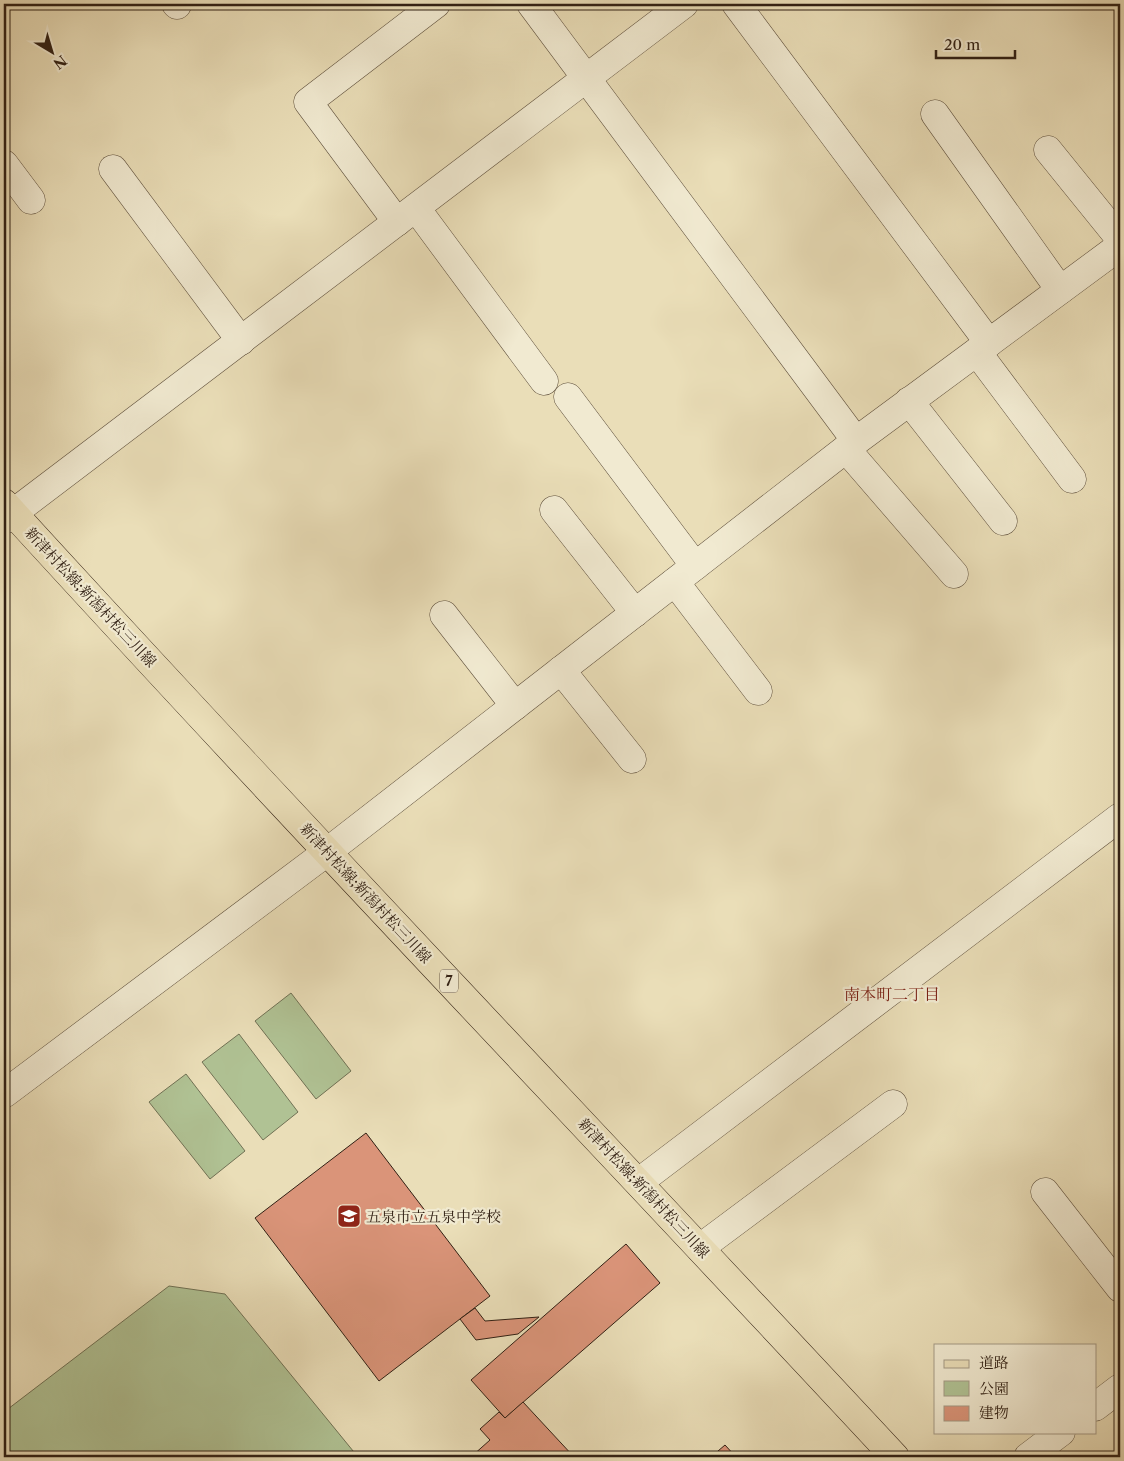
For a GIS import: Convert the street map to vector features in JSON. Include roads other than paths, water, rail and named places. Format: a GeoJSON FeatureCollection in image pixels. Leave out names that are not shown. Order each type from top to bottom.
{"type":"FeatureCollection","features":[{"type":"Feature","properties":{"kind":"main road","name":"新津村松線;新潟村松三川線"},"geometry":{"type":"LineString","coordinates":[[7,512],[639,1182],[895,1457]]}},
{"type":"Feature","properties":{"kind":"street"},"geometry":{"type":"LineString","coordinates":[[436,4],[308,102],[406,215],[544,381]]}},
{"type":"Feature","properties":{"kind":"street"},"geometry":{"type":"LineString","coordinates":[[531,4],[851,445],[954,574]]}},
{"type":"Feature","properties":{"kind":"street"},"geometry":{"type":"LineString","coordinates":[[7,512],[241,341],[684,4]]}},
{"type":"Feature","properties":{"kind":"street"},"geometry":{"type":"LineString","coordinates":[[736,4],[983,347],[1072,479]]}},
{"type":"Feature","properties":{"kind":"street"},"geometry":{"type":"LineString","coordinates":[[935,114],[1060,290]]}},
{"type":"Feature","properties":{"kind":"street"},"geometry":{"type":"LineString","coordinates":[[1048,150],[1120,239]]}},
{"type":"Feature","properties":{"kind":"street"},"geometry":{"type":"LineString","coordinates":[[4,164],[31,200]]}},
{"type":"Feature","properties":{"kind":"street"},"geometry":{"type":"LineString","coordinates":[[113,169],[241,341]]}},
{"type":"Feature","properties":{"kind":"street"},"geometry":{"type":"LineString","coordinates":[[4,1094],[327,852],[851,445],[1120,246]]}},
{"type":"Feature","properties":{"kind":"street"},"geometry":{"type":"LineString","coordinates":[[568,396],[685,574],[758,691]]}},
{"type":"Feature","properties":{"kind":"street"},"geometry":{"type":"LineString","coordinates":[[910,401],[1003,521]]}},
{"type":"Feature","properties":{"kind":"street"},"geometry":{"type":"LineString","coordinates":[[554,510],[635,613]]}},
{"type":"Feature","properties":{"kind":"street"},"geometry":{"type":"LineString","coordinates":[[444,615],[515,706]]}},
{"type":"Feature","properties":{"kind":"street"},"geometry":{"type":"LineString","coordinates":[[561,670],[632,760]]}},
{"type":"Feature","properties":{"kind":"street"},"geometry":{"type":"LineString","coordinates":[[639,1182],[1120,817]]}},
{"type":"Feature","properties":{"kind":"street"},"geometry":{"type":"LineString","coordinates":[[700,1248],[893,1104]]}},
{"type":"Feature","properties":{"kind":"street"},"geometry":{"type":"LineString","coordinates":[[1045,1192],[1120,1288]]}},
{"type":"Feature","properties":{"kind":"street"},"geometry":{"type":"LineString","coordinates":[[1096,1406],[1120,1388]]}},
{"type":"Feature","properties":{"kind":"street"},"geometry":{"type":"LineString","coordinates":[[1028,1457],[1058,1434]]}},
{"type":"Feature","properties":{"kind":"place","name":"五泉市立五泉中学校"},"geometry":{"type":"Point","coordinates":[349,1216]}},
{"type":"Feature","properties":{"kind":"district","name":"南本町二丁目"},"geometry":{"type":"Point","coordinates":[892,994]}}]}
